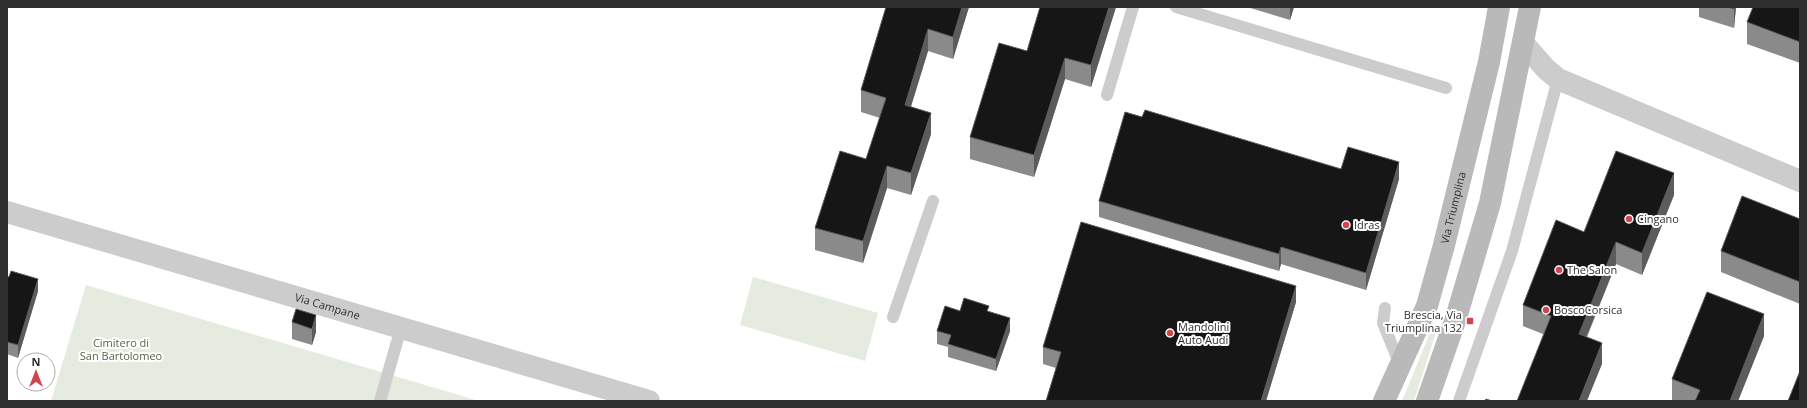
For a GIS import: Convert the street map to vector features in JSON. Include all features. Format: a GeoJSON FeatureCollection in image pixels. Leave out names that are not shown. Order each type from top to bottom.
{"type":"FeatureCollection","features":[{"type":"Feature","properties":{"kind":"main road","name":"Via Triumplina"},"geometry":{"type":"LineString","coordinates":[[1384,401],[1401,367],[1427,306],[1442,253],[1489,62],[1499,7]]}},
{"type":"Feature","properties":{"kind":"main road"},"geometry":{"type":"LineString","coordinates":[[1427,401],[1456,318],[1490,203],[1524,44],[1530,7]]}},
{"type":"Feature","properties":{"kind":"street"},"geometry":{"type":"LineString","coordinates":[[1524,44],[1546,69],[1558,79],[1800,181]]}},
{"type":"Feature","properties":{"kind":"street","name":"Via Campane"},"geometry":{"type":"LineString","coordinates":[[7,212],[649,401]]}},
{"type":"Feature","properties":{"kind":"lane"},"geometry":{"type":"LineString","coordinates":[[1107,95],[1133,7]]}},
{"type":"Feature","properties":{"kind":"lane"},"geometry":{"type":"LineString","coordinates":[[1176,7],[1446,88]]}},
{"type":"Feature","properties":{"kind":"lane"},"geometry":{"type":"LineString","coordinates":[[1459,401],[1512,251],[1558,79]]}},
{"type":"Feature","properties":{"kind":"lane"},"geometry":{"type":"LineString","coordinates":[[893,318],[933,201]]}},
{"type":"Feature","properties":{"kind":"lane"},"geometry":{"type":"LineString","coordinates":[[1385,308],[1383,323],[1401,367]]}},
{"type":"Feature","properties":{"kind":"lane"},"geometry":{"type":"LineString","coordinates":[[380,401],[401,328]]}},
{"type":"Feature","properties":{"kind":"green space"},"geometry":{"type":"Polygon","coordinates":[[[753,277],[878,313],[865,361],[740,325],[753,277]]]}},
{"type":"Feature","properties":{"kind":"green space","name":"Cimitero di San Bartolomeo"},"geometry":{"type":"Polygon","coordinates":[[[86,285],[479,401],[51,401],[54,392],[56,392],[56,384],[86,285]]]}},
{"type":"Feature","properties":{"kind":"green space"},"geometry":{"type":"Polygon","coordinates":[[[1432,328],[1437,329],[1414,401],[1402,401],[1432,328]]]}},
{"type":"Feature","properties":{"kind":"building"},"geometry":{"type":"Polygon","coordinates":[[[886,7],[962,7],[953,37],[928,29],[905,105],[931,113],[911,173],[887,166],[863,241],[815,228],[840,151],[866,159],[886,98],[861,90],[886,7]]]}},
{"type":"Feature","properties":{"kind":"building"},"geometry":{"type":"Polygon","coordinates":[[[1040,7],[1109,7],[1091,65],[1065,58],[1034,155],[970,137],[999,43],[1027,51],[1040,7]]]}},
{"type":"Feature","properties":{"kind":"building"},"geometry":{"type":"Polygon","coordinates":[[[1753,7],[1800,7],[1800,42],[1747,22],[1753,7]]]}},
{"type":"Feature","properties":{"kind":"building"},"geometry":{"type":"Polygon","coordinates":[[[1145,110],[1341,169],[1348,147],[1399,162],[1366,273],[1281,247],[1279,254],[1099,201],[1125,112],[1142,117],[1145,110]]]}},
{"type":"Feature","properties":{"kind":"building"},"geometry":{"type":"Polygon","coordinates":[[[1616,151],[1674,173],[1642,253],[1616,242],[1579,334],[1602,343],[1579,401],[1517,401],[1551,316],[1523,305],[1556,220],[1584,232],[1616,151]]]}},
{"type":"Feature","properties":{"kind":"building"},"geometry":{"type":"Polygon","coordinates":[[[1742,196],[1800,219],[1800,282],[1721,251],[1742,196]]]}},
{"type":"Feature","properties":{"kind":"building","name":"Mandolini Auto Audi"},"geometry":{"type":"Polygon","coordinates":[[[1081,222],[1296,286],[1261,401],[1046,401],[1061,352],[1043,347],[1081,222]]]}},
{"type":"Feature","properties":{"kind":"building"},"geometry":{"type":"Polygon","coordinates":[[[11,271],[38,279],[18,345],[7,342],[7,276],[9,277],[11,271]]]}},
{"type":"Feature","properties":{"kind":"building"},"geometry":{"type":"Polygon","coordinates":[[[1707,292],[1764,314],[1730,401],[1695,401],[1700,390],[1672,379],[1707,292]]]}},
{"type":"Feature","properties":{"kind":"building"},"geometry":{"type":"Polygon","coordinates":[[[964,298],[989,306],[987,311],[1010,318],[996,359],[948,344],[951,335],[937,331],[945,306],[960,311],[964,298]]]}},
{"type":"Feature","properties":{"kind":"building"},"geometry":{"type":"Polygon","coordinates":[[[296,309],[316,315],[312,329],[292,322],[296,309]]]}},
{"type":"Feature","properties":{"kind":"building"},"geometry":{"type":"Polygon","coordinates":[[[1800,371],[1800,401],[1788,401],[1800,371]]]}},
{"type":"Feature","properties":{"kind":"place","name":"Cingano"},"geometry":{"type":"Point","coordinates":[1629,219]}},
{"type":"Feature","properties":{"kind":"place","name":"Idras"},"geometry":{"type":"Point","coordinates":[1346,225]}},
{"type":"Feature","properties":{"kind":"place","name":"The Salon"},"geometry":{"type":"Point","coordinates":[1559,270]}},
{"type":"Feature","properties":{"kind":"place","name":"BoscoCorsica"},"geometry":{"type":"Point","coordinates":[1546,310]}},
{"type":"Feature","properties":{"kind":"place","name":"Brescia, Via Triumplina 132"},"geometry":{"type":"Point","coordinates":[1470,321]}},
{"type":"Feature","properties":{"kind":"place","name":"Mandolini Auto Audi"},"geometry":{"type":"Point","coordinates":[1170,333]}}]}
